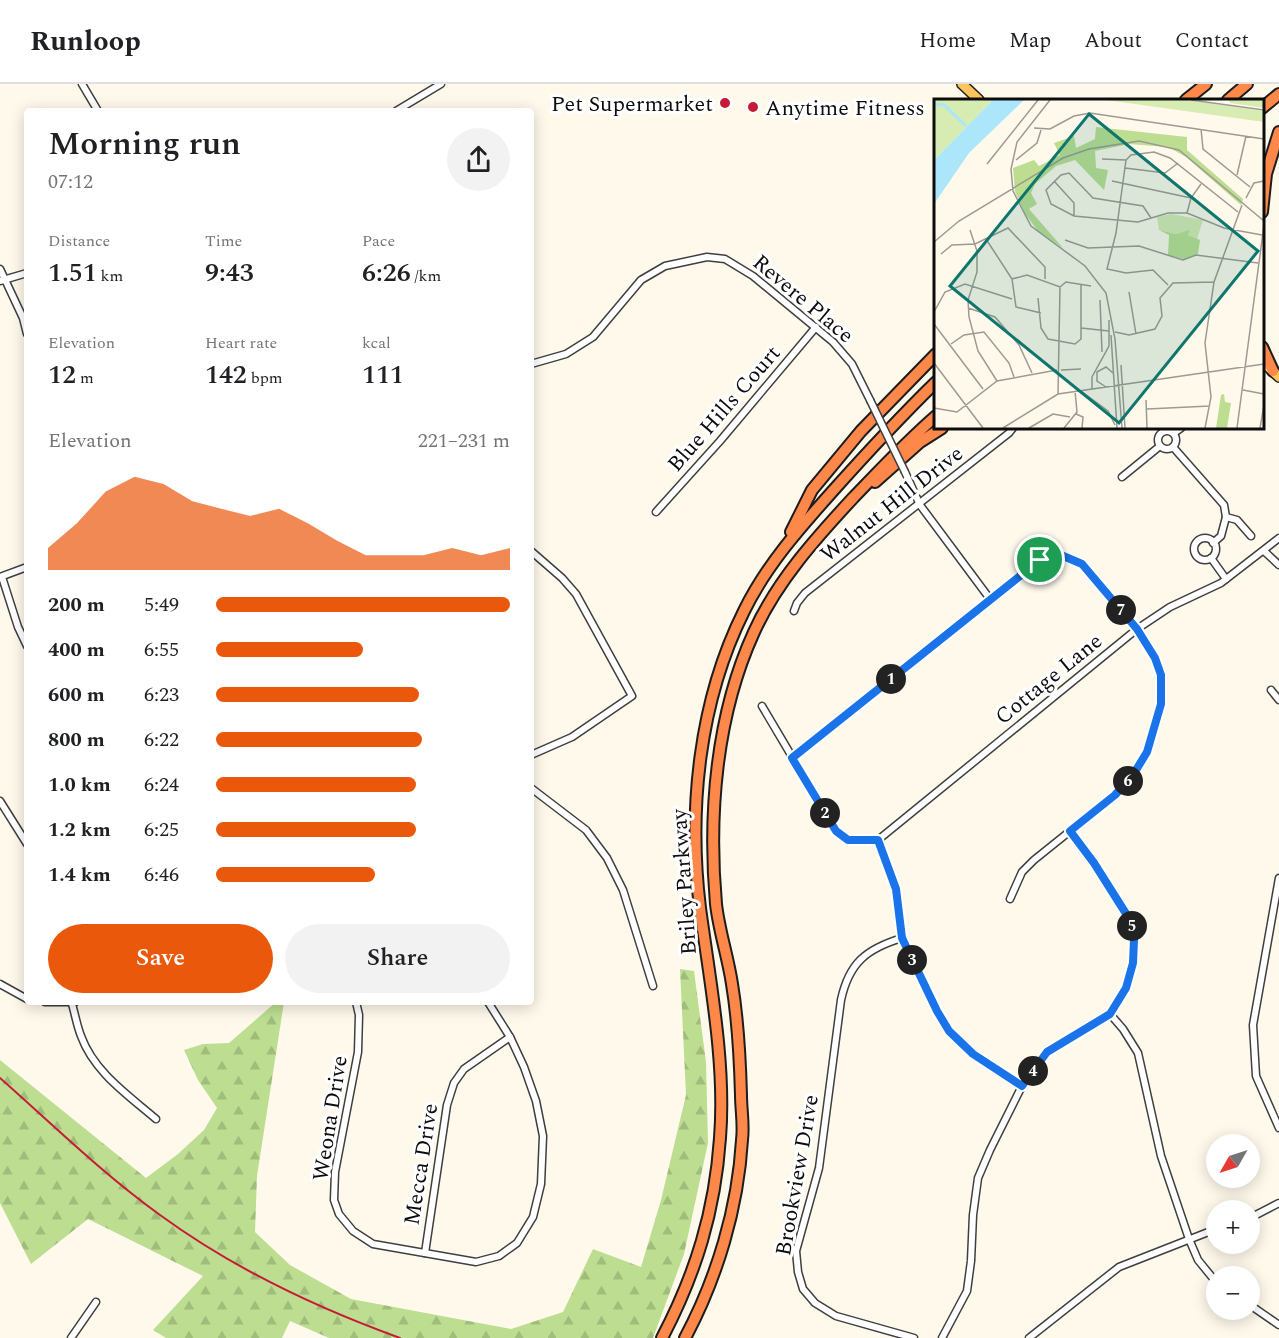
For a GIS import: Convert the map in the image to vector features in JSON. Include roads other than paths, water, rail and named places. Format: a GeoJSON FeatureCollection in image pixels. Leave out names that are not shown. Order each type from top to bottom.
{"type":"FeatureCollection","features":[{"type":"Feature","properties":{"kind":"highway"},"geometry":{"type":"LineString","coordinates":[[1187,99],[1206,84]]}},
{"type":"Feature","properties":{"kind":"highway"},"geometry":{"type":"LineString","coordinates":[[1229,99],[1247,84]]}},
{"type":"Feature","properties":{"kind":"highway"},"geometry":{"type":"LineString","coordinates":[[1264,107],[1279,94]]}},
{"type":"Feature","properties":{"kind":"highway"},"geometry":{"type":"LineString","coordinates":[[1264,199],[1266,174],[1279,132]]}},
{"type":"Feature","properties":{"kind":"highway"},"geometry":{"type":"LineString","coordinates":[[1264,349],[1276,374]]}},
{"type":"Feature","properties":{"kind":"highway"},"geometry":{"type":"LineString","coordinates":[[785,545],[812,490],[861,431],[934,356]]}},
{"type":"Feature","properties":{"kind":"highway","name":"Briley Parkway"},"geometry":{"type":"LineString","coordinates":[[662,1338],[690,1280],[701,1245],[714,1192],[721,1136],[720,1069],[696,854],[695,807],[710,707],[726,656],[744,611],[785,545],[870,449],[934,384]]}},
{"type":"Feature","properties":{"kind":"highway","name":"Briley Parkway"},"geometry":{"type":"LineString","coordinates":[[685,1338],[721,1255],[732,1208],[743,1139],[732,984],[716,906],[713,815],[723,734],[737,675],[755,630],[787,575],[851,500],[916,433],[934,418]]}},
{"type":"Feature","properties":{"kind":"highway"},"geometry":{"type":"LineString","coordinates":[[851,500],[888,472],[920,442],[940,429]]}},
{"type":"Feature","properties":{"kind":"main road"},"geometry":{"type":"LineString","coordinates":[[962,84],[978,99]]}},
{"type":"Feature","properties":{"kind":"main road"},"geometry":{"type":"LineString","coordinates":[[1264,362],[1276,374]]}},
{"type":"Feature","properties":{"kind":"street"},"geometry":{"type":"LineString","coordinates":[[82,84],[96,108]]}},
{"type":"Feature","properties":{"kind":"street"},"geometry":{"type":"LineString","coordinates":[[401,108],[441,84]]}},
{"type":"Feature","properties":{"kind":"street","name":"Revere Place"},"geometry":{"type":"LineString","coordinates":[[534,363],[566,354],[593,337],[641,280],[665,266],[707,257],[725,259],[753,276],[816,327],[845,354],[870,400],[920,505],[990,599]]}},
{"type":"Feature","properties":{"kind":"street"},"geometry":{"type":"LineString","coordinates":[[0,270],[24,322]]}},
{"type":"Feature","properties":{"kind":"street"},"geometry":{"type":"LineString","coordinates":[[3,280],[24,274]]}},
{"type":"Feature","properties":{"kind":"street","name":"Blue Hills Court"},"geometry":{"type":"LineString","coordinates":[[656,512],[720,441],[816,327]]}},
{"type":"Feature","properties":{"kind":"street","name":"Walnut Hill Drive"},"geometry":{"type":"LineString","coordinates":[[794,610],[805,594],[920,505],[1012,429]]}},
{"type":"Feature","properties":{"kind":"street"},"geometry":{"type":"LineString","coordinates":[[1174,434],[1180,429]]}},
{"type":"Feature","properties":{"kind":"street"},"geometry":{"type":"LineString","coordinates":[[1158,430],[1168,430],[1174,434],[1176,441],[1173,447],[1166,449],[1160,446],[1157,439],[1158,430]]}},
{"type":"Feature","properties":{"kind":"street"},"geometry":{"type":"LineString","coordinates":[[1122,477],[1160,446]]}},
{"type":"Feature","properties":{"kind":"street"},"geometry":{"type":"LineString","coordinates":[[1173,447],[1224,505],[1226,517],[1221,536],[1214,543]]}},
{"type":"Feature","properties":{"kind":"street"},"geometry":{"type":"LineString","coordinates":[[1226,517],[1238,520],[1251,536]]}},
{"type":"Feature","properties":{"kind":"street"},"geometry":{"type":"LineString","coordinates":[[1204,538],[1214,543],[1216,549],[1211,558],[1204,560],[1198,557],[1194,547],[1198,541],[1204,538]]}},
{"type":"Feature","properties":{"kind":"street","name":"Cottage Lane"},"geometry":{"type":"LineString","coordinates":[[878,840],[1137,629],[1170,607],[1226,579],[1279,538]]}},
{"type":"Feature","properties":{"kind":"street"},"geometry":{"type":"LineString","coordinates":[[1264,551],[1279,565]]}},
{"type":"Feature","properties":{"kind":"street"},"geometry":{"type":"LineString","coordinates":[[534,554],[562,578],[576,594],[632,696],[572,737],[534,754]]}},
{"type":"Feature","properties":{"kind":"street"},"geometry":{"type":"LineString","coordinates":[[792,758],[1040,560],[1061,555],[1082,564],[1137,629],[1155,658],[1161,675],[1161,704],[1147,752],[1133,775],[1115,795],[1022,872],[1010,900]]}},
{"type":"Feature","properties":{"kind":"street"},"geometry":{"type":"LineString","coordinates":[[1211,558],[1226,579]]}},
{"type":"Feature","properties":{"kind":"street"},"geometry":{"type":"LineString","coordinates":[[24,568],[1,577],[24,640]]}},
{"type":"Feature","properties":{"kind":"street"},"geometry":{"type":"LineString","coordinates":[[1271,690],[1279,700]]}},
{"type":"Feature","properties":{"kind":"street"},"geometry":{"type":"LineString","coordinates":[[762,706],[836,831],[848,840],[878,840],[896,889],[902,938],[949,1031],[973,1054],[1022,1086]]}},
{"type":"Feature","properties":{"kind":"street"},"geometry":{"type":"LineString","coordinates":[[534,790],[586,830],[607,858],[623,890],[653,986]]}},
{"type":"Feature","properties":{"kind":"street"},"geometry":{"type":"LineString","coordinates":[[0,801],[24,839]]}},
{"type":"Feature","properties":{"kind":"street"},"geometry":{"type":"LineString","coordinates":[[942,1338],[967,1291],[978,1178],[1022,1086],[1047,1052],[1110,1014],[1126,988],[1133,963],[1134,940],[1130,920],[1094,863],[1070,831]]}},
{"type":"Feature","properties":{"kind":"street"},"geometry":{"type":"LineString","coordinates":[[1279,878],[1253,1025],[1256,1076],[1279,1128]]}},
{"type":"Feature","properties":{"kind":"street","name":"Brookview Drive"},"geometry":{"type":"LineString","coordinates":[[902,938],[886,943],[869,953],[856,964],[845,981],[819,1168],[796,1251],[798,1272],[803,1289],[815,1303],[836,1316],[915,1338]]}},
{"type":"Feature","properties":{"kind":"street"},"geometry":{"type":"LineString","coordinates":[[0,984],[24,997]]}},
{"type":"Feature","properties":{"kind":"street"},"geometry":{"type":"LineString","coordinates":[[74,1005],[81,1036],[92,1058],[110,1080],[156,1119]]}},
{"type":"Feature","properties":{"kind":"street","name":"Weona Drive"},"geometry":{"type":"LineString","coordinates":[[357,1005],[359,1015],[358,1052],[335,1172],[334,1200],[339,1214],[353,1231],[373,1244],[476,1262],[499,1256],[517,1243],[533,1217],[542,1184],[543,1136],[536,1101],[510,1037],[490,1005]]}},
{"type":"Feature","properties":{"kind":"street"},"geometry":{"type":"LineString","coordinates":[[1110,1014],[1124,1029],[1138,1053],[1161,1156],[1189,1239],[1198,1260],[1206,1270]]}},
{"type":"Feature","properties":{"kind":"street","name":"Mecca Drive"},"geometry":{"type":"LineString","coordinates":[[424,1253],[447,1105],[454,1083],[464,1069],[510,1037]]}},
{"type":"Feature","properties":{"kind":"street"},"geometry":{"type":"LineString","coordinates":[[1260,1213],[1279,1203]]}},
{"type":"Feature","properties":{"kind":"street"},"geometry":{"type":"LineString","coordinates":[[1029,1338],[1119,1267],[1206,1233]]}},
{"type":"Feature","properties":{"kind":"street"},"geometry":{"type":"LineString","coordinates":[[71,1338],[96,1302]]}},
{"type":"Feature","properties":{"kind":"street"},"geometry":{"type":"LineString","coordinates":[[1260,1312],[1279,1326]]}},
{"type":"Feature","properties":{"kind":"railway"},"geometry":{"type":"LineString","coordinates":[[0,1078],[118,1183],[188,1235],[306,1300],[400,1338]]}},
{"type":"Feature","properties":{"kind":"place","name":"Pet Supermarket"},"geometry":{"type":"Point","coordinates":[725,103]}},
{"type":"Feature","properties":{"kind":"place","name":"Anytime Fitness"},"geometry":{"type":"Point","coordinates":[753,107]}}]}
